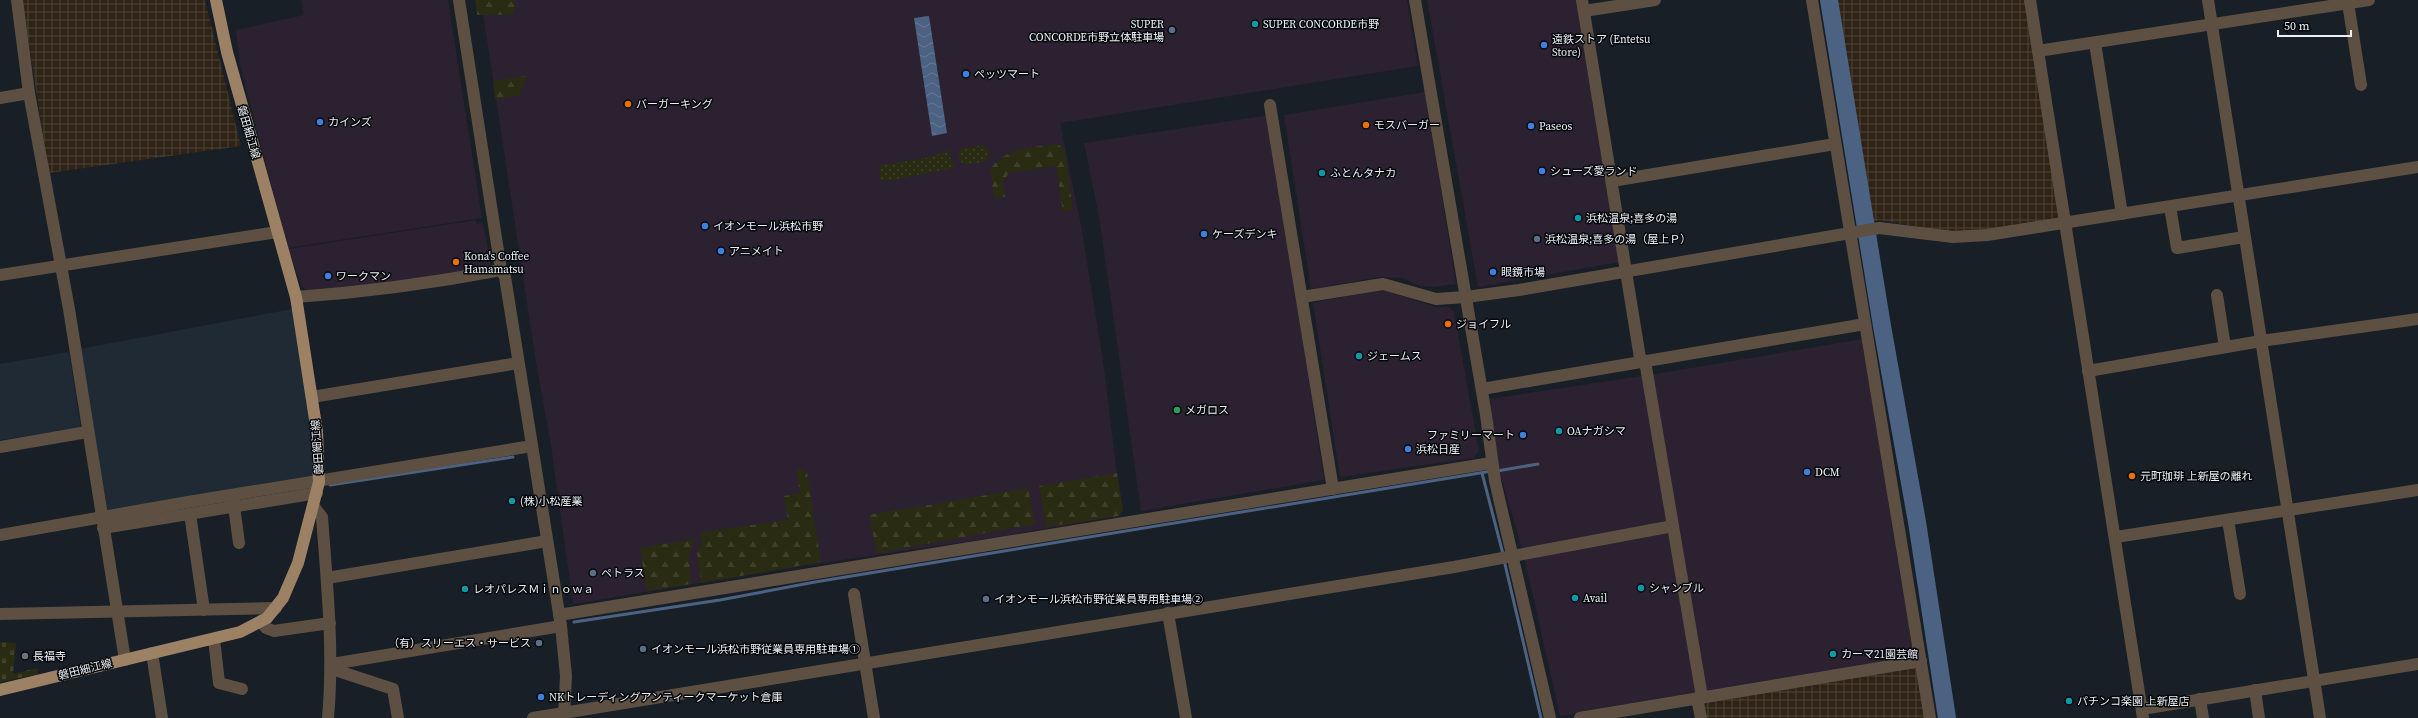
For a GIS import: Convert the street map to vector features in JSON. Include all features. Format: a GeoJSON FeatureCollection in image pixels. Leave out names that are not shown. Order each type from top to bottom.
{"type":"FeatureCollection","features":[{"type":"Feature","properties":{"kind":"main road","name":"磐田細江線"},"geometry":{"type":"LineString","coordinates":[[0,690],[240,632],[261,622],[276,608],[283,598],[298,563],[314,507],[318,487],[317,432],[312,397],[296,297],[227,52],[216,0]]}},
{"type":"Feature","properties":{"kind":"street"},"geometry":{"type":"LineString","coordinates":[[17,0],[29,93],[69,309],[87,432],[125,660]]}},
{"type":"Feature","properties":{"kind":"street"},"geometry":{"type":"LineString","coordinates":[[459,0],[501,270],[505,277],[560,620],[566,687],[563,715]]}},
{"type":"Feature","properties":{"kind":"street"},"geometry":{"type":"LineString","coordinates":[[1415,0],[1482,389],[1491,447],[1491,463],[1514,555],[1550,718]]}},
{"type":"Feature","properties":{"kind":"street"},"geometry":{"type":"LineString","coordinates":[[1655,0],[1583,6],[1627,270],[1640,358],[1645,361],[1673,526],[1700,698],[1700,718]]}},
{"type":"Feature","properties":{"kind":"street"},"geometry":{"type":"LineString","coordinates":[[1812,0],[1930,718]]}},
{"type":"Feature","properties":{"kind":"street"},"geometry":{"type":"LineString","coordinates":[[2030,0],[2066,222],[2088,371],[2116,537],[2142,713],[2200,699],[2418,664]]}},
{"type":"Feature","properties":{"kind":"street"},"geometry":{"type":"LineString","coordinates":[[2208,0],[2213,24],[2244,237],[2320,718]]}},
{"type":"Feature","properties":{"kind":"street"},"geometry":{"type":"LineString","coordinates":[[2038,51],[2369,0]]}},
{"type":"Feature","properties":{"kind":"street"},"geometry":{"type":"LineString","coordinates":[[2348,3],[2361,85]]}},
{"type":"Feature","properties":{"kind":"street"},"geometry":{"type":"LineString","coordinates":[[2095,43],[2122,214]]}},
{"type":"Feature","properties":{"kind":"street"},"geometry":{"type":"LineString","coordinates":[[0,98],[29,93]]}},
{"type":"Feature","properties":{"kind":"street"},"geometry":{"type":"LineString","coordinates":[[1270,105],[1333,488]]}},
{"type":"Feature","properties":{"kind":"street"},"geometry":{"type":"LineString","coordinates":[[1612,181],[1835,144]]}},
{"type":"Feature","properties":{"kind":"street"},"geometry":{"type":"LineString","coordinates":[[1302,297],[1383,284],[1436,298],[1466,298],[1879,228],[1960,237],[2170,207],[2418,167]]}},
{"type":"Feature","properties":{"kind":"street"},"geometry":{"type":"LineString","coordinates":[[2170,207],[2177,248],[2244,237]]}},
{"type":"Feature","properties":{"kind":"street"},"geometry":{"type":"LineString","coordinates":[[0,275],[277,232]]}},
{"type":"Feature","properties":{"kind":"street"},"geometry":{"type":"LineString","coordinates":[[296,297],[371,291],[428,284],[501,270]]}},
{"type":"Feature","properties":{"kind":"street"},"geometry":{"type":"LineString","coordinates":[[2217,295],[2225,347]]}},
{"type":"Feature","properties":{"kind":"street"},"geometry":{"type":"LineString","coordinates":[[2088,371],[2261,341],[2418,319]]}},
{"type":"Feature","properties":{"kind":"street"},"geometry":{"type":"LineString","coordinates":[[1482,389],[1865,324]]}},
{"type":"Feature","properties":{"kind":"street"},"geometry":{"type":"LineString","coordinates":[[312,397],[518,362]]}},
{"type":"Feature","properties":{"kind":"street"},"geometry":{"type":"LineString","coordinates":[[0,447],[87,432]]}},
{"type":"Feature","properties":{"kind":"street"},"geometry":{"type":"LineString","coordinates":[[102,523],[318,487],[532,446]]}},
{"type":"Feature","properties":{"kind":"street"},"geometry":{"type":"LineString","coordinates":[[1478,464],[1488,457],[1491,447]]}},
{"type":"Feature","properties":{"kind":"street"},"geometry":{"type":"LineString","coordinates":[[332,667],[560,620],[1333,488],[1491,463]]}},
{"type":"Feature","properties":{"kind":"street"},"geometry":{"type":"LineString","coordinates":[[2116,537],[2418,490]]}},
{"type":"Feature","properties":{"kind":"street"},"geometry":{"type":"LineString","coordinates":[[0,535],[190,514],[233,501]]}},
{"type":"Feature","properties":{"kind":"street"},"geometry":{"type":"LineString","coordinates":[[233,501],[239,543]]}},
{"type":"Feature","properties":{"kind":"street"},"geometry":{"type":"LineString","coordinates":[[314,507],[322,517],[330,623],[332,667],[328,718]]}},
{"type":"Feature","properties":{"kind":"street"},"geometry":{"type":"LineString","coordinates":[[190,514],[204,610]]}},
{"type":"Feature","properties":{"kind":"street"},"geometry":{"type":"LineString","coordinates":[[2228,520],[2240,594]]}},
{"type":"Feature","properties":{"kind":"street"},"geometry":{"type":"LineString","coordinates":[[533,718],[563,715],[866,662],[1036,636],[1514,555],[1673,526]]}},
{"type":"Feature","properties":{"kind":"street"},"geometry":{"type":"LineString","coordinates":[[327,578],[547,541]]}},
{"type":"Feature","properties":{"kind":"street"},"geometry":{"type":"LineString","coordinates":[[854,594],[874,718]]}},
{"type":"Feature","properties":{"kind":"street"},"geometry":{"type":"LineString","coordinates":[[0,614],[276,608]]}},
{"type":"Feature","properties":{"kind":"street"},"geometry":{"type":"LineString","coordinates":[[1168,613],[1186,718]]}},
{"type":"Feature","properties":{"kind":"street"},"geometry":{"type":"LineString","coordinates":[[261,622],[266,628],[274,631],[330,623]]}},
{"type":"Feature","properties":{"kind":"street"},"geometry":{"type":"LineString","coordinates":[[214,639],[219,683],[242,689]]}},
{"type":"Feature","properties":{"kind":"street"},"geometry":{"type":"LineString","coordinates":[[152,653],[162,718]]}},
{"type":"Feature","properties":{"kind":"street"},"geometry":{"type":"LineString","coordinates":[[1580,718],[1921,661]]}},
{"type":"Feature","properties":{"kind":"street"},"geometry":{"type":"LineString","coordinates":[[332,667],[393,689],[398,718]]}},
{"type":"Feature","properties":{"kind":"street"},"geometry":{"type":"LineString","coordinates":[[2255,690],[2259,718]]}},
{"type":"Feature","properties":{"kind":"street"},"geometry":{"type":"LineString","coordinates":[[2200,699],[2203,718]]}},
{"type":"Feature","properties":{"kind":"shaded area"},"geometry":{"type":"Polygon","coordinates":[[[22,0],[205,0],[241,146],[49,173],[22,0]]]}},
{"type":"Feature","properties":{"kind":"shaded area"},"geometry":{"type":"Polygon","coordinates":[[[301,0],[448,0],[482,218],[288,248],[240,65],[236,30],[304,15],[301,0]]]}},
{"type":"Feature","properties":{"kind":"shaded area"},"geometry":{"type":"Polygon","coordinates":[[[481,0],[1407,0],[1418,66],[1060,123],[1081,225],[1104,367],[1121,508],[1118,516],[998,537],[809,565],[573,604],[551,445],[536,362],[481,0]]]}},
{"type":"Feature","properties":{"kind":"shaded area"},"geometry":{"type":"Polygon","coordinates":[[[1427,0],[1579,0],[1620,262],[1478,287],[1427,0]]]}},
{"type":"Feature","properties":{"kind":"shaded area"},"geometry":{"type":"Polygon","coordinates":[[[1835,0],[2026,0],[2061,219],[1956,234],[1880,220],[1870,222],[1835,0]]]}},
{"type":"Feature","properties":{"kind":"shaded area"},"geometry":{"type":"Polygon","coordinates":[[[1425,92],[1456,284],[1434,287],[1420,286],[1402,278],[1380,277],[1311,289],[1284,115],[1425,92]]]}},
{"type":"Feature","properties":{"kind":"shaded area"},"geometry":{"type":"Polygon","coordinates":[[[1269,115],[1324,480],[1141,511],[1099,217],[1084,143],[1269,115]]]}},
{"type":"Feature","properties":{"kind":"shaded area"},"geometry":{"type":"Polygon","coordinates":[[[476,220],[477,224],[483,223],[491,262],[486,268],[430,280],[308,292],[302,286],[288,249],[476,220]]]}},
{"type":"Feature","properties":{"kind":"shaded area"},"geometry":{"type":"Polygon","coordinates":[[[1386,291],[1436,307],[1449,307],[1454,312],[1479,451],[1473,458],[1340,477],[1313,303],[1366,292],[1386,291]]]}},
{"type":"Feature","properties":{"kind":"shaded area"},"geometry":{"type":"Polygon","coordinates":[[[292,309],[312,432],[313,477],[106,511],[80,349],[292,309]]]}},
{"type":"Feature","properties":{"kind":"shaded area"},"geometry":{"type":"Polygon","coordinates":[[[1863,339],[1900,576],[1915,652],[1909,660],[1560,716],[1523,552],[1499,471],[1490,399],[1655,374],[1863,339]]]}},
{"type":"Feature","properties":{"kind":"shaded area"},"geometry":{"type":"Polygon","coordinates":[[[69,352],[81,428],[0,440],[0,364],[69,352]]]}},
{"type":"Feature","properties":{"kind":"shaded area"},"geometry":{"type":"Polygon","coordinates":[[[1914,668],[1918,670],[1925,718],[1703,718],[1701,702],[1914,668]]]}},
{"type":"Feature","properties":{"kind":"green space"},"geometry":{"type":"Polygon","coordinates":[[[475,0],[514,0],[515,8],[512,15],[477,15],[475,0]]]}},
{"type":"Feature","properties":{"kind":"green space"},"geometry":{"type":"Polygon","coordinates":[[[527,76],[519,96],[495,99],[493,81],[527,76]]]}},
{"type":"Feature","properties":{"kind":"green space"},"geometry":{"type":"Polygon","coordinates":[[[1058,144],[1065,150],[1073,210],[1063,212],[1056,167],[1054,166],[1009,173],[1003,182],[1005,197],[994,198],[990,169],[997,161],[1012,152],[1021,149],[1058,144]]]}},
{"type":"Feature","properties":{"kind":"green space"},"geometry":{"type":"Polygon","coordinates":[[[983,145],[990,153],[986,161],[966,165],[959,160],[959,152],[962,149],[983,145]]]}},
{"type":"Feature","properties":{"kind":"green space"},"geometry":{"type":"Polygon","coordinates":[[[950,150],[950,157],[955,168],[886,181],[880,179],[879,168],[881,165],[926,158],[950,150]]]}},
{"type":"Feature","properties":{"kind":"green space"},"geometry":{"type":"Polygon","coordinates":[[[796,468],[807,472],[821,562],[701,583],[697,553],[701,546],[701,532],[788,520],[784,496],[800,493],[796,468]]]}},
{"type":"Feature","properties":{"kind":"green space"},"geometry":{"type":"Polygon","coordinates":[[[1117,473],[1123,510],[1119,516],[1046,527],[1039,486],[1117,473]]]}},
{"type":"Feature","properties":{"kind":"green space"},"geometry":{"type":"Polygon","coordinates":[[[1028,488],[1035,524],[877,553],[869,515],[1028,488]]]}},
{"type":"Feature","properties":{"kind":"green space"},"geometry":{"type":"Polygon","coordinates":[[[694,539],[693,547],[689,556],[691,584],[647,591],[640,548],[694,539]]]}},
{"type":"Feature","properties":{"kind":"green space"},"geometry":{"type":"Polygon","coordinates":[[[0,642],[16,643],[13,674],[37,668],[38,674],[0,682],[0,642]]]}},
{"type":"Feature","properties":{"kind":"water"},"geometry":{"type":"Polygon","coordinates":[[[929,16],[947,133],[932,136],[914,18],[929,16]]]}},
{"type":"Feature","properties":{"kind":"waterway"},"geometry":{"type":"LineString","coordinates":[[1829,0],[1882,326],[1917,522],[1947,718]]}},
{"type":"Feature","properties":{"kind":"waterway"},"geometry":{"type":"LineString","coordinates":[[330,485],[513,457]]}},
{"type":"Feature","properties":{"kind":"waterway"},"geometry":{"type":"LineString","coordinates":[[1497,471],[1538,464]]}},
{"type":"Feature","properties":{"kind":"waterway"},"geometry":{"type":"LineString","coordinates":[[574,622],[720,600],[815,582],[1492,471]]}},
{"type":"Feature","properties":{"kind":"waterway"},"geometry":{"type":"LineString","coordinates":[[1482,473],[1503,554]]}},
{"type":"Feature","properties":{"kind":"waterway"},"geometry":{"type":"LineString","coordinates":[[1504,560],[1541,718]]}},
{"type":"Feature","properties":{"kind":"place","name":"SUPER CONCORDE市野"},"geometry":{"type":"Point","coordinates":[1255,24]}},
{"type":"Feature","properties":{"kind":"place","name":"SUPER CONCORDE市野立体駐車場"},"geometry":{"type":"Point","coordinates":[1172,30]}},
{"type":"Feature","properties":{"kind":"place","name":"遠鉄ストア (Entetsu Store)"},"geometry":{"type":"Point","coordinates":[1544,45]}},
{"type":"Feature","properties":{"kind":"place","name":"ペッツマート"},"geometry":{"type":"Point","coordinates":[966,74]}},
{"type":"Feature","properties":{"kind":"place","name":"バーガーキング"},"geometry":{"type":"Point","coordinates":[628,104]}},
{"type":"Feature","properties":{"kind":"place","name":"カインズ"},"geometry":{"type":"Point","coordinates":[320,122]}},
{"type":"Feature","properties":{"kind":"place","name":"モスバーガー"},"geometry":{"type":"Point","coordinates":[1366,125]}},
{"type":"Feature","properties":{"kind":"place","name":"Paseos"},"geometry":{"type":"Point","coordinates":[1531,126]}},
{"type":"Feature","properties":{"kind":"place","name":"シューズ愛ランド"},"geometry":{"type":"Point","coordinates":[1542,171]}},
{"type":"Feature","properties":{"kind":"place","name":"ふとんタナカ"},"geometry":{"type":"Point","coordinates":[1322,173]}},
{"type":"Feature","properties":{"kind":"place","name":"浜松温泉;喜多の湯"},"geometry":{"type":"Point","coordinates":[1578,218]}},
{"type":"Feature","properties":{"kind":"place","name":"イオンモール浜松市野"},"geometry":{"type":"Point","coordinates":[705,226]}},
{"type":"Feature","properties":{"kind":"place","name":"ケーズデンキ"},"geometry":{"type":"Point","coordinates":[1204,234]}},
{"type":"Feature","properties":{"kind":"place","name":"浜松温泉;喜多の湯（屋上Ｐ）"},"geometry":{"type":"Point","coordinates":[1537,239]}},
{"type":"Feature","properties":{"kind":"place","name":"アニメイト"},"geometry":{"type":"Point","coordinates":[721,251]}},
{"type":"Feature","properties":{"kind":"place","name":"Kona's Coffee Hamamatsu"},"geometry":{"type":"Point","coordinates":[456,262]}},
{"type":"Feature","properties":{"kind":"place","name":"眼鏡市場"},"geometry":{"type":"Point","coordinates":[1493,272]}},
{"type":"Feature","properties":{"kind":"place","name":"ワークマン"},"geometry":{"type":"Point","coordinates":[328,276]}},
{"type":"Feature","properties":{"kind":"place","name":"ジョイフル"},"geometry":{"type":"Point","coordinates":[1448,324]}},
{"type":"Feature","properties":{"kind":"place","name":"ジェームス"},"geometry":{"type":"Point","coordinates":[1359,356]}},
{"type":"Feature","properties":{"kind":"place","name":"メガロス"},"geometry":{"type":"Point","coordinates":[1177,410]}},
{"type":"Feature","properties":{"kind":"place","name":"OAナガシマ"},"geometry":{"type":"Point","coordinates":[1559,431]}},
{"type":"Feature","properties":{"kind":"place","name":"ファミリーマート"},"geometry":{"type":"Point","coordinates":[1523,435]}},
{"type":"Feature","properties":{"kind":"place","name":"浜松日産"},"geometry":{"type":"Point","coordinates":[1408,449]}},
{"type":"Feature","properties":{"kind":"place","name":"DCM"},"geometry":{"type":"Point","coordinates":[1807,472]}},
{"type":"Feature","properties":{"kind":"place","name":"元町珈琲 上新屋の離れ"},"geometry":{"type":"Point","coordinates":[2132,476]}},
{"type":"Feature","properties":{"kind":"place","name":"(株)小松産業"},"geometry":{"type":"Point","coordinates":[512,501]}},
{"type":"Feature","properties":{"kind":"place","name":"ペトラス"},"geometry":{"type":"Point","coordinates":[593,573]}},
{"type":"Feature","properties":{"kind":"place","name":"シャンブル"},"geometry":{"type":"Point","coordinates":[1641,588]}},
{"type":"Feature","properties":{"kind":"place","name":"レオパレスＭｉｎｏｗａ"},"geometry":{"type":"Point","coordinates":[465,589]}},
{"type":"Feature","properties":{"kind":"place","name":"Avail"},"geometry":{"type":"Point","coordinates":[1575,598]}},
{"type":"Feature","properties":{"kind":"place","name":"イオンモール浜松市野従業員専用駐車場②"},"geometry":{"type":"Point","coordinates":[986,599]}},
{"type":"Feature","properties":{"kind":"place","name":"（有）スリーエス・サービス"},"geometry":{"type":"Point","coordinates":[539,643]}},
{"type":"Feature","properties":{"kind":"place","name":"イオンモール浜松市野従業員専用駐車場①"},"geometry":{"type":"Point","coordinates":[643,649]}},
{"type":"Feature","properties":{"kind":"place","name":"カーマ21園芸館"},"geometry":{"type":"Point","coordinates":[1833,654]}},
{"type":"Feature","properties":{"kind":"place","name":"長福寺"},"geometry":{"type":"Point","coordinates":[25,656]}},
{"type":"Feature","properties":{"kind":"place","name":"NKトレーディングアンティークマーケット倉庫"},"geometry":{"type":"Point","coordinates":[541,697]}},
{"type":"Feature","properties":{"kind":"place","name":"パチンコ楽園 上新屋店"},"geometry":{"type":"Point","coordinates":[2069,701]}}]}
